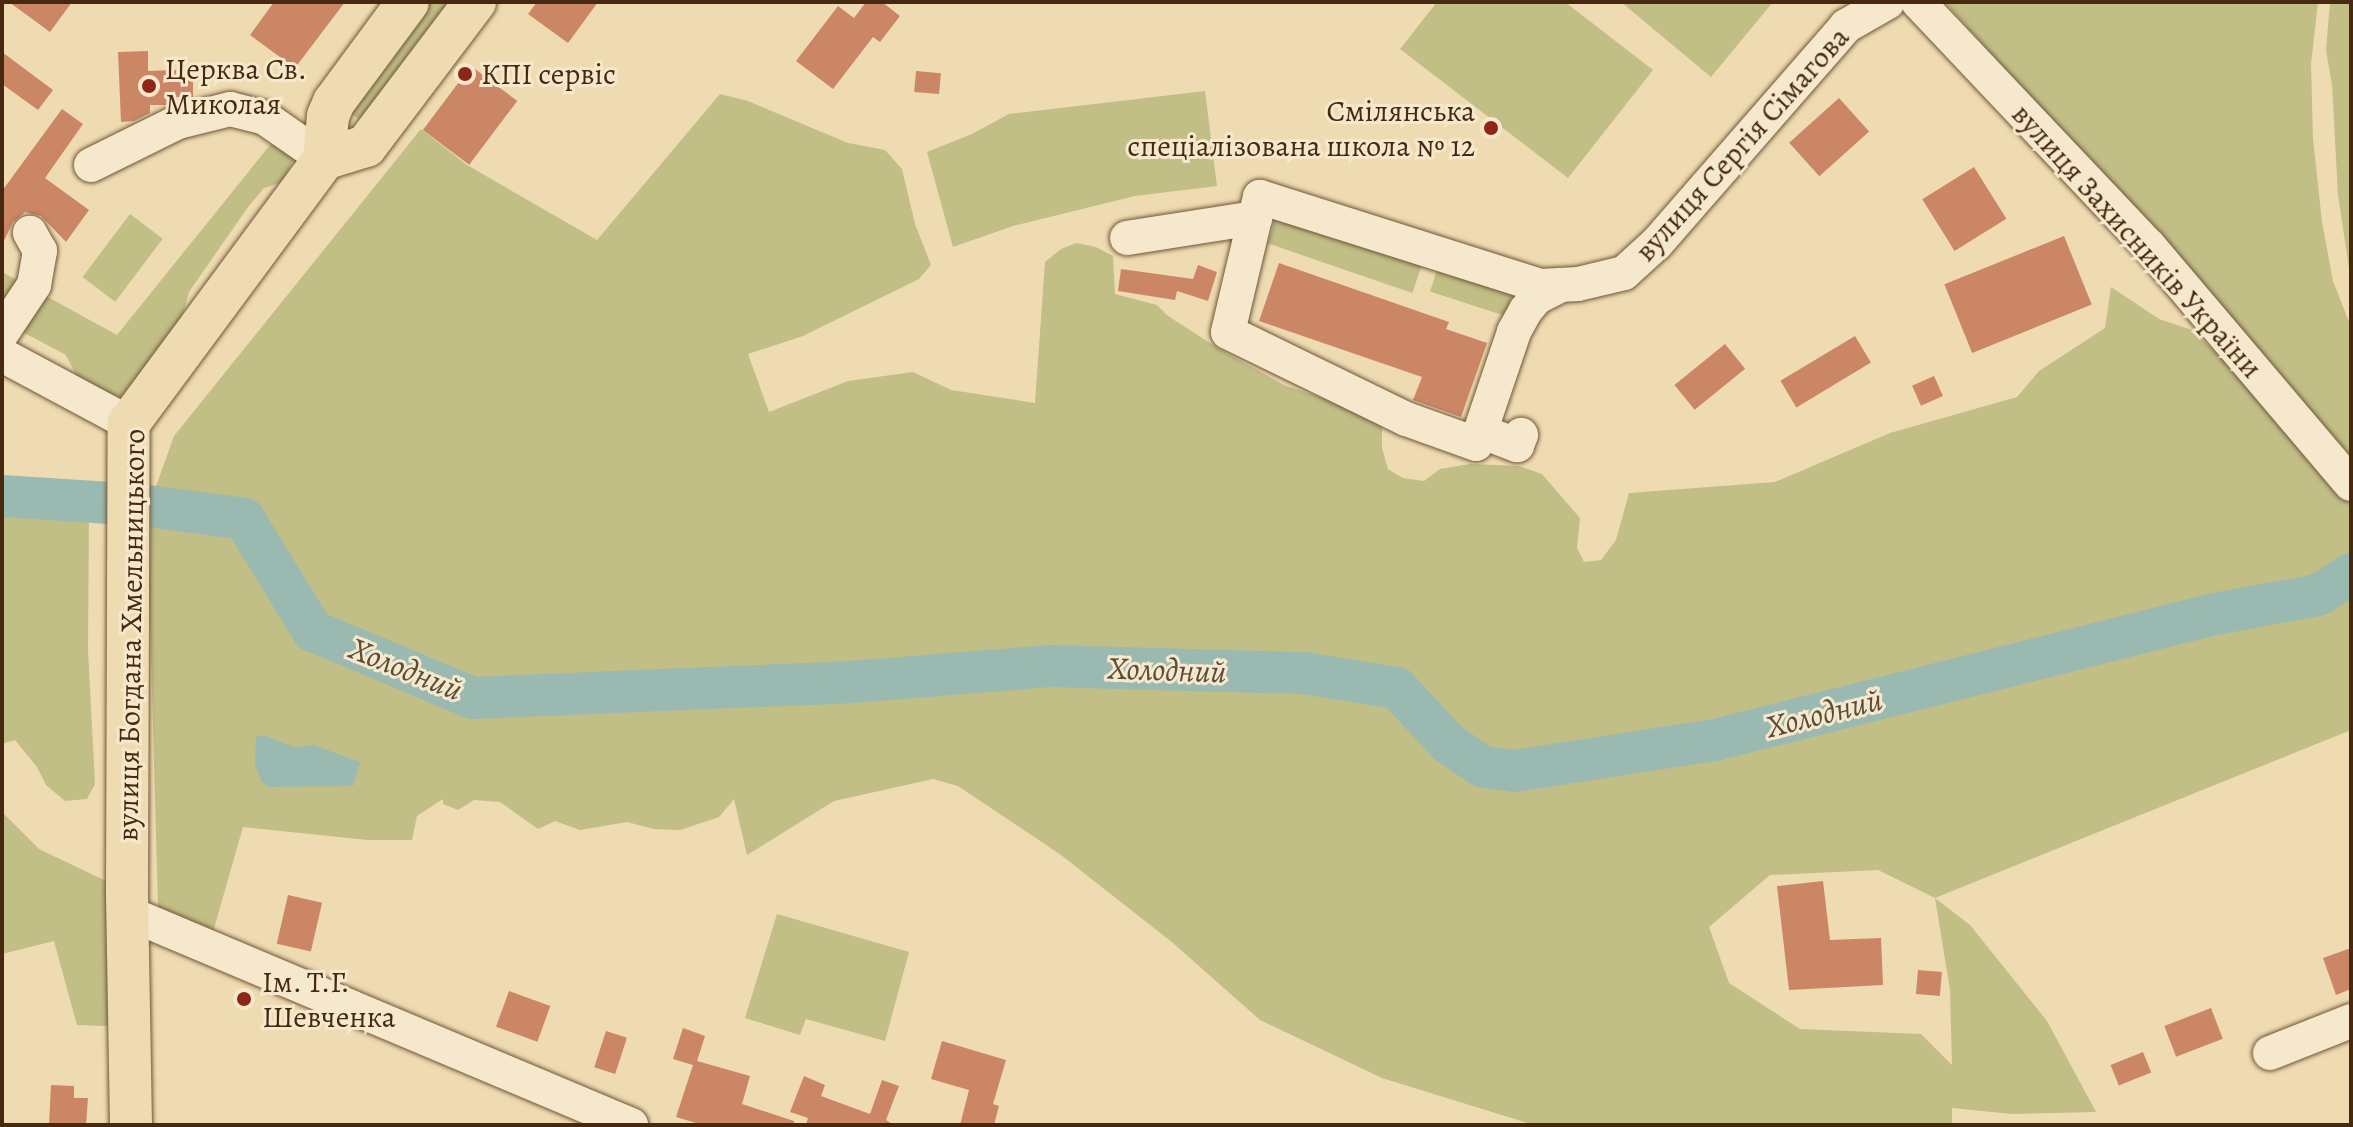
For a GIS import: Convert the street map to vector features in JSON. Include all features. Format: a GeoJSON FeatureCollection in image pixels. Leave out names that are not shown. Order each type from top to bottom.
{"type":"FeatureCollection","features":[{"type":"Feature","properties":{"kind":"main road"},"geometry":{"type":"LineString","coordinates":[[408,2],[334,102],[328,116],[324,159],[366,146],[475,2]]}},
{"type":"Feature","properties":{"kind":"main road","name":"вулиця Богдана Хмельницького"},"geometry":{"type":"LineString","coordinates":[[131,1125],[129,423],[324,159]]}},
{"type":"Feature","properties":{"kind":"street","name":"вулиця Сергія Сімагова"},"geometry":{"type":"LineString","coordinates":[[1264,209],[1540,286],[1624,273],[1657,243],[1846,26],[1888,2]]}},
{"type":"Feature","properties":{"kind":"street","name":"вулиця Захисників України"},"geometry":{"type":"LineString","coordinates":[[1918,2],[2149,246],[2351,484]]}},
{"type":"Feature","properties":{"kind":"street"},"geometry":{"type":"LineString","coordinates":[[91,165],[178,122],[230,109],[265,118],[324,159]]}},
{"type":"Feature","properties":{"kind":"street"},"geometry":{"type":"LineString","coordinates":[[1127,238],[1264,209],[1228,332],[1406,419],[1476,444],[1501,433],[1514,332],[1537,297],[1561,285]]}},
{"type":"Feature","properties":{"kind":"street"},"geometry":{"type":"LineString","coordinates":[[2,333],[34,285],[40,251],[30,233]]}},
{"type":"Feature","properties":{"kind":"street"},"geometry":{"type":"LineString","coordinates":[[2,355],[129,423]]}},
{"type":"Feature","properties":{"kind":"street"},"geometry":{"type":"LineString","coordinates":[[128,913],[631,1125]]}},
{"type":"Feature","properties":{"kind":"street"},"geometry":{"type":"LineString","coordinates":[[2270,1053],[2351,1021]]}},
{"type":"Feature","properties":{"kind":"shaded area"},"geometry":{"type":"Polygon","coordinates":[[[418,2],[475,2],[378,132],[340,106],[418,2]]]}},
{"type":"Feature","properties":{"kind":"shaded area"},"geometry":{"type":"Polygon","coordinates":[[[1437,2],[1565,2],[1653,70],[1568,178],[1400,49],[1437,2]]]}},
{"type":"Feature","properties":{"kind":"shaded area"},"geometry":{"type":"Polygon","coordinates":[[[1621,2],[1773,2],[1711,77],[1621,2]]]}},
{"type":"Feature","properties":{"kind":"shaded area"},"geometry":{"type":"Polygon","coordinates":[[[1945,2],[2318,2],[2311,64],[2313,139],[2322,222],[2333,281],[2351,327],[2351,456],[1945,2]]]}},
{"type":"Feature","properties":{"kind":"shaded area"},"geometry":{"type":"Polygon","coordinates":[[[2330,2],[2351,2],[2351,282],[2338,195],[2332,85],[2326,50],[2330,2]]]}},
{"type":"Feature","properties":{"kind":"shaded area"},"geometry":{"type":"Polygon","coordinates":[[[1205,91],[1217,186],[1135,196],[1013,226],[953,247],[927,152],[972,134],[1009,114],[1205,91]]]}},
{"type":"Feature","properties":{"kind":"shaded area"},"geometry":{"type":"Polygon","coordinates":[[[720,94],[748,101],[848,143],[885,150],[902,169],[915,224],[931,265],[919,279],[803,336],[748,354],[769,412],[848,381],[913,372],[951,390],[1035,403],[1045,262],[1061,249],[1076,243],[1096,247],[1113,256],[1115,294],[1157,305],[1168,316],[1221,350],[1284,385],[1368,414],[1382,427],[1382,448],[1388,469],[1403,478],[1424,481],[1440,469],[1470,464],[1519,466],[1542,474],[1580,518],[1577,548],[1584,562],[1601,560],[1616,540],[1629,493],[1775,482],[1890,433],[2017,397],[2039,371],[2105,328],[2111,287],[2159,319],[2192,330],[2294,429],[2351,500],[2351,730],[1935,898],[1970,925],[2047,1021],[2096,1112],[2012,1114],[1952,1108],[1952,1125],[1534,1125],[1382,1078],[1260,1020],[1173,943],[1061,855],[958,786],[933,779],[834,801],[747,855],[734,799],[719,817],[680,830],[654,829],[627,822],[580,830],[555,821],[538,829],[500,802],[474,800],[458,810],[443,804],[443,799],[417,816],[412,840],[368,840],[243,827],[213,932],[158,908],[148,543],[155,489],[174,436],[421,129],[467,165],[597,240],[720,94]],[[1878,870],[1770,875],[1709,927],[1729,983],[1800,1029],[1921,1034],[1952,1065],[1950,990],[1935,898],[1878,870]]]}},
{"type":"Feature","properties":{"kind":"shaded area"},"geometry":{"type":"Polygon","coordinates":[[[284,144],[296,153],[283,182],[264,188],[248,207],[189,292],[183,314],[136,392],[116,397],[77,377],[66,355],[2,321],[2,272],[117,335],[270,145],[284,144]]]}},
{"type":"Feature","properties":{"kind":"shaded area"},"geometry":{"type":"Polygon","coordinates":[[[1278,213],[1423,263],[1412,293],[1268,243],[1278,213]]]}},
{"type":"Feature","properties":{"kind":"shaded area"},"geometry":{"type":"Polygon","coordinates":[[[130,214],[163,239],[115,302],[82,277],[130,214]]]}},
{"type":"Feature","properties":{"kind":"shaded area"},"geometry":{"type":"Polygon","coordinates":[[[1439,264],[1514,288],[1505,316],[1430,292],[1439,264]]]}},
{"type":"Feature","properties":{"kind":"shaded area"},"geometry":{"type":"Polygon","coordinates":[[[2,496],[73,501],[89,514],[88,650],[95,784],[87,799],[65,801],[46,785],[37,767],[15,740],[2,744],[2,496]]]}},
{"type":"Feature","properties":{"kind":"shaded area"},"geometry":{"type":"Polygon","coordinates":[[[2,812],[39,849],[127,891],[130,1027],[77,1025],[54,941],[2,954],[2,812]]]}},
{"type":"Feature","properties":{"kind":"shaded area"},"geometry":{"type":"Polygon","coordinates":[[[777,914],[909,952],[885,1041],[806,1019],[800,1035],[745,1018],[777,914]]]}},
{"type":"Feature","properties":{"kind":"water"},"geometry":{"type":"Polygon","coordinates":[[[263,735],[294,747],[313,745],[360,762],[353,786],[268,787],[261,781],[255,764],[256,737],[263,735]]]}},
{"type":"Feature","properties":{"kind":"building"},"geometry":{"type":"Polygon","coordinates":[[[9,2],[72,2],[50,32],[9,2]]]}},
{"type":"Feature","properties":{"kind":"building"},"geometry":{"type":"Polygon","coordinates":[[[274,2],[345,2],[295,68],[250,35],[274,2]]]}},
{"type":"Feature","properties":{"kind":"building"},"geometry":{"type":"Polygon","coordinates":[[[537,2],[598,2],[568,43],[528,14],[537,2]]]}},
{"type":"Feature","properties":{"kind":"building"},"geometry":{"type":"Polygon","coordinates":[[[866,2],[882,2],[900,16],[880,42],[873,37],[833,89],[796,61],[838,6],[854,18],[866,2]]]}},
{"type":"Feature","properties":{"kind":"building","name":"Церква Св. Миколая"},"geometry":{"type":"Polygon","coordinates":[[[148,51],[148,71],[176,70],[176,76],[193,75],[193,97],[177,97],[177,102],[167,105],[150,105],[150,113],[134,121],[121,122],[118,52],[148,51]]]}},
{"type":"Feature","properties":{"kind":"building"},"geometry":{"type":"Polygon","coordinates":[[[2,52],[53,90],[38,110],[2,84],[2,52]]]}},
{"type":"Feature","properties":{"kind":"building"},"geometry":{"type":"Polygon","coordinates":[[[471,66],[517,101],[469,165],[423,130],[471,66]]]}},
{"type":"Feature","properties":{"kind":"building"},"geometry":{"type":"Polygon","coordinates":[[[916,71],[941,73],[939,94],[914,92],[916,71]]]}},
{"type":"Feature","properties":{"kind":"building"},"geometry":{"type":"Polygon","coordinates":[[[1839,98],[1869,131],[1819,176],[1789,143],[1839,98]]]}},
{"type":"Feature","properties":{"kind":"building"},"geometry":{"type":"Polygon","coordinates":[[[62,109],[83,124],[45,178],[89,210],[66,242],[41,216],[25,212],[13,222],[2,245],[2,191],[62,109]]]}},
{"type":"Feature","properties":{"kind":"building"},"geometry":{"type":"Polygon","coordinates":[[[1974,167],[2006,219],[1955,251],[1922,199],[1974,167]]]}},
{"type":"Feature","properties":{"kind":"building"},"geometry":{"type":"Polygon","coordinates":[[[2064,236],[2092,305],[1972,353],[1944,284],[2064,236]]]}},
{"type":"Feature","properties":{"kind":"building"},"geometry":{"type":"Polygon","coordinates":[[[1279,263],[1449,322],[1446,329],[1487,343],[1461,417],[1413,400],[1422,377],[1259,321],[1279,263]]]}},
{"type":"Feature","properties":{"kind":"building"},"geometry":{"type":"Polygon","coordinates":[[[1198,265],[1217,272],[1208,301],[1177,291],[1175,300],[1118,291],[1121,269],[1193,279],[1198,265]]]}},
{"type":"Feature","properties":{"kind":"building"},"geometry":{"type":"Polygon","coordinates":[[[1855,336],[1871,363],[1796,407],[1780,381],[1855,336]]]}},
{"type":"Feature","properties":{"kind":"building"},"geometry":{"type":"Polygon","coordinates":[[[1725,344],[1745,369],[1695,410],[1674,385],[1725,344]]]}},
{"type":"Feature","properties":{"kind":"building"},"geometry":{"type":"Polygon","coordinates":[[[1934,376],[1943,396],[1921,406],[1912,386],[1934,376]]]}},
{"type":"Feature","properties":{"kind":"building"},"geometry":{"type":"Polygon","coordinates":[[[1823,881],[1830,940],[1881,938],[1883,985],[1789,990],[1777,886],[1823,881]]]}},
{"type":"Feature","properties":{"kind":"building"},"geometry":{"type":"Polygon","coordinates":[[[288,895],[322,903],[311,952],[277,944],[288,895]]]}},
{"type":"Feature","properties":{"kind":"building"},"geometry":{"type":"Polygon","coordinates":[[[2351,948],[2351,989],[2336,995],[2323,958],[2351,948]]]}},
{"type":"Feature","properties":{"kind":"building"},"geometry":{"type":"Polygon","coordinates":[[[1918,970],[1942,972],[1940,996],[1916,994],[1918,970]]]}},
{"type":"Feature","properties":{"kind":"building"},"geometry":{"type":"Polygon","coordinates":[[[509,991],[550,1006],[537,1042],[496,1027],[509,991]]]}},
{"type":"Feature","properties":{"kind":"building"},"geometry":{"type":"Polygon","coordinates":[[[2211,1008],[2223,1039],[2176,1057],[2164,1026],[2211,1008]]]}},
{"type":"Feature","properties":{"kind":"building"},"geometry":{"type":"Polygon","coordinates":[[[683,1028],[705,1036],[697,1061],[750,1076],[742,1104],[794,1121],[794,1125],[703,1125],[676,1117],[693,1065],[673,1059],[683,1028]]]}},
{"type":"Feature","properties":{"kind":"building"},"geometry":{"type":"Polygon","coordinates":[[[606,1031],[627,1038],[615,1074],[594,1067],[606,1031]]]}},
{"type":"Feature","properties":{"kind":"building"},"geometry":{"type":"Polygon","coordinates":[[[942,1041],[1006,1060],[993,1104],[999,1106],[994,1125],[960,1125],[969,1090],[931,1079],[942,1041]]]}},
{"type":"Feature","properties":{"kind":"building"},"geometry":{"type":"Polygon","coordinates":[[[2143,1052],[2151,1072],[2119,1086],[2111,1065],[2143,1052]]]}},
{"type":"Feature","properties":{"kind":"building"},"geometry":{"type":"Polygon","coordinates":[[[804,1076],[825,1085],[821,1096],[870,1114],[882,1080],[899,1086],[886,1120],[894,1125],[806,1125],[808,1118],[790,1112],[804,1076]]]}},
{"type":"Feature","properties":{"kind":"building"},"geometry":{"type":"Polygon","coordinates":[[[51,1085],[74,1086],[74,1098],[88,1098],[86,1125],[49,1125],[51,1085]]]}},
{"type":"Feature","properties":{"kind":"waterway","name":"Холодний"},"geometry":{"type":"LineString","coordinates":[[2,496],[141,505],[244,519],[313,631],[473,698],[851,682],[1049,666],[1303,673],[1397,688],[1448,743],[1483,767],[1514,771],[1715,740],[2215,614],[2318,595],[2351,574]]}},
{"type":"Feature","properties":{"kind":"place","name":"КПІ сервіс"},"geometry":{"type":"Point","coordinates":[465,74]}},
{"type":"Feature","properties":{"kind":"place","name":"Церква Св. Миколая"},"geometry":{"type":"Point","coordinates":[149,86]}},
{"type":"Feature","properties":{"kind":"place","name":"Смілянська спеціалізована школа № 12"},"geometry":{"type":"Point","coordinates":[1491,128]}},
{"type":"Feature","properties":{"kind":"place","name":"Ім. Т.Г. Шевченка"},"geometry":{"type":"Point","coordinates":[244,999]}}]}
